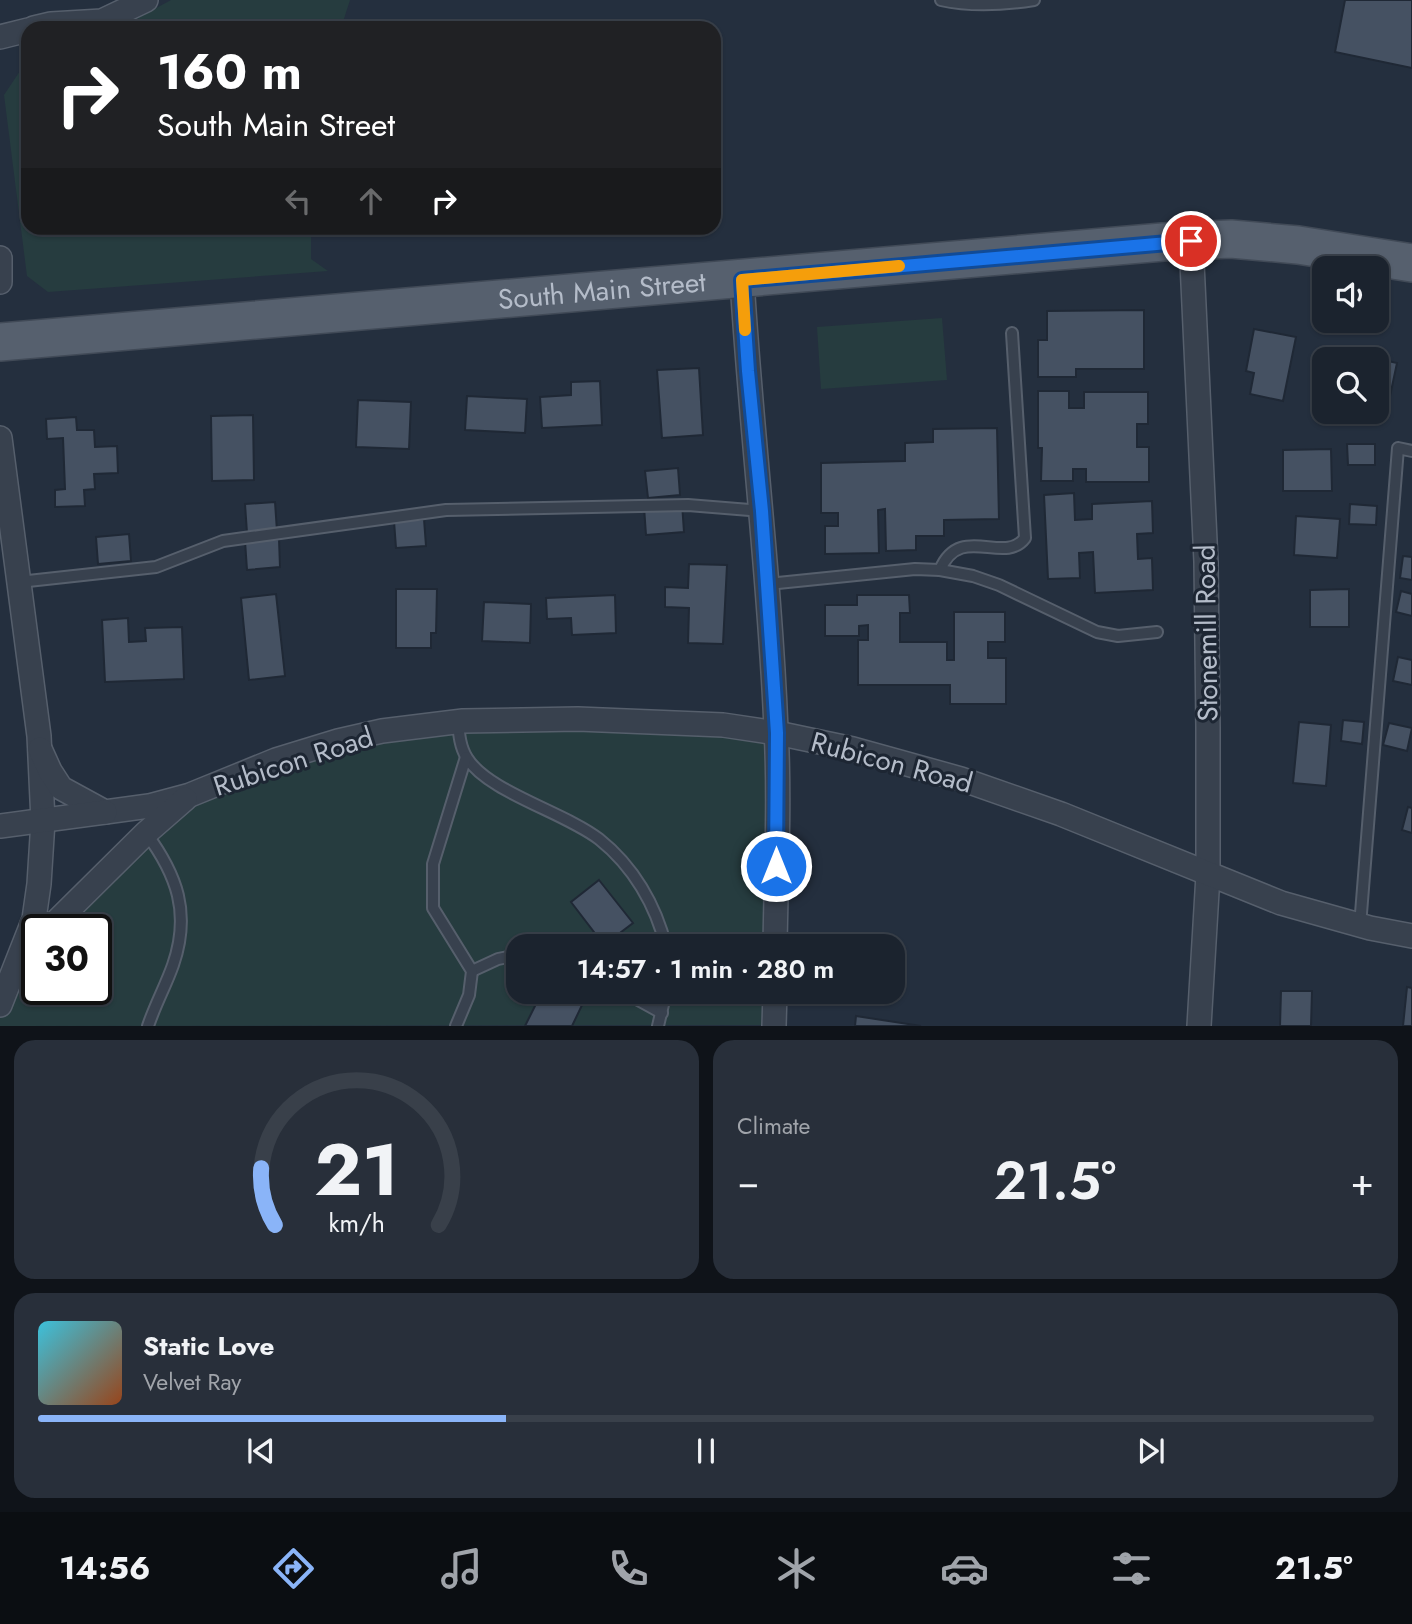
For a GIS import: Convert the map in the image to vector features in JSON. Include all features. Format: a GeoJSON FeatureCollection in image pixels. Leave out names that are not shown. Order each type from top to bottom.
{"type":"FeatureCollection","features":[{"type":"Feature","properties":{"kind":"main road","name":"South Main Street"},"geometry":{"type":"LineString","coordinates":[[0,342],[1191,241],[1231,239],[1298,245],[1412,263]]}},
{"type":"Feature","properties":{"kind":"street"},"geometry":{"type":"LineString","coordinates":[[102,21],[138,2]]}},
{"type":"Feature","properties":{"kind":"street"},"geometry":{"type":"LineString","coordinates":[[0,37],[21,32]]}},
{"type":"Feature","properties":{"kind":"street","name":"Stonemill Road"},"geometry":{"type":"LineString","coordinates":[[1191,241],[1206,562],[1208,875],[1199,1026]]}},
{"type":"Feature","properties":{"kind":"street"},"geometry":{"type":"LineString","coordinates":[[0,258],[0,282]]}},
{"type":"Feature","properties":{"kind":"street"},"geometry":{"type":"LineString","coordinates":[[742,280],[768,584],[777,733],[775,934]]}},
{"type":"Feature","properties":{"kind":"street"},"geometry":{"type":"LineString","coordinates":[[0,438],[40,749],[43,823],[34,919],[0,1005]]}},
{"type":"Feature","properties":{"kind":"street","name":"Rubicon Road"},"geometry":{"type":"LineString","coordinates":[[0,825],[43,823],[149,806],[190,795],[276,760],[382,731],[458,722],[578,719],[723,725],[853,749],[961,779],[1061,814],[1281,903],[1360,926],[1412,936]]}},
{"type":"Feature","properties":{"kind":"street"},"geometry":{"type":"LineString","coordinates":[[40,749],[61,788],[105,812]]}},
{"type":"Feature","properties":{"kind":"street","name":"Rubicon Road"},"geometry":{"type":"LineString","coordinates":[[64,914],[146,833],[190,795]]}},
{"type":"Feature","properties":{"kind":"street"},"geometry":{"type":"LineString","coordinates":[[774,1026],[775,1004]]}},
{"type":"Feature","properties":{"kind":"lane"},"geometry":{"type":"LineString","coordinates":[[941,0],[1006,5],[1034,0]]}},
{"type":"Feature","properties":{"kind":"lane"},"geometry":{"type":"LineString","coordinates":[[940,570],[952,552],[965,546],[1009,549],[1019,546],[1025,538],[1012,333]]}},
{"type":"Feature","properties":{"kind":"lane"},"geometry":{"type":"LineString","coordinates":[[1360,926],[1398,448],[1412,450]]}},
{"type":"Feature","properties":{"kind":"lane"},"geometry":{"type":"LineString","coordinates":[[19,582],[156,567],[223,541],[446,510],[688,505],[762,511]]}},
{"type":"Feature","properties":{"kind":"lane"},"geometry":{"type":"LineString","coordinates":[[768,584],[915,569],[940,570],[973,576],[999,585],[1097,632],[1118,635],[1157,632]]}},
{"type":"Feature","properties":{"kind":"lane"},"geometry":{"type":"LineString","coordinates":[[458,722],[459,740],[466,757],[478,772],[496,784],[578,825],[600,840],[625,866],[647,896],[663,934]]}},
{"type":"Feature","properties":{"kind":"lane"},"geometry":{"type":"LineString","coordinates":[[456,1026],[469,995],[472,971],[433,908],[433,864],[466,757]]}},
{"type":"Feature","properties":{"kind":"lane"},"geometry":{"type":"LineString","coordinates":[[146,833],[162,854],[177,884],[181,907],[181,937],[173,965],[148,1026]]}},
{"type":"Feature","properties":{"kind":"lane"},"geometry":{"type":"LineString","coordinates":[[472,971],[506,957]]}},
{"type":"Feature","properties":{"kind":"lane"},"geometry":{"type":"LineString","coordinates":[[646,1004],[662,1013]]}},
{"type":"Feature","properties":{"kind":"lane"},"geometry":{"type":"LineString","coordinates":[[658,1026],[664,1004]]}},
{"type":"Feature","properties":{"kind":"green space"},"geometry":{"type":"Polygon","coordinates":[[[171,0],[350,0],[343,21],[133,21],[171,0]]]}},
{"type":"Feature","properties":{"kind":"green space"},"geometry":{"type":"Polygon","coordinates":[[[21,70],[21,229],[4,95],[21,70]]]}},
{"type":"Feature","properties":{"kind":"green space"},"geometry":{"type":"Polygon","coordinates":[[[22,235],[311,235],[311,259],[328,271],[48,292],[27,276],[22,235]]]}},
{"type":"Feature","properties":{"kind":"green space"},"geometry":{"type":"Polygon","coordinates":[[[942,318],[947,380],[821,389],[817,327],[942,318]]]}},
{"type":"Feature","properties":{"kind":"green space"},"geometry":{"type":"Polygon","coordinates":[[[464,721],[777,733],[775,934],[506,934],[506,1004],[775,1004],[774,1025],[0,1026],[0,1005],[21,969],[21,1005],[112,1005],[112,914],[65,914],[190,795],[276,760],[464,721]]]}},
{"type":"Feature","properties":{"kind":"building"},"geometry":{"type":"Polygon","coordinates":[[[1345,0],[1412,0],[1412,68],[1335,52],[1345,0]]]}},
{"type":"Feature","properties":{"kind":"building"},"geometry":{"type":"Polygon","coordinates":[[[1144,310],[1144,369],[1076,369],[1076,377],[1038,377],[1038,340],[1047,340],[1047,311],[1144,310]]]}},
{"type":"Feature","properties":{"kind":"building"},"geometry":{"type":"Polygon","coordinates":[[[1254,329],[1296,337],[1283,401],[1250,394],[1254,373],[1246,371],[1254,329]]]}},
{"type":"Feature","properties":{"kind":"building"},"geometry":{"type":"Polygon","coordinates":[[[1389,361],[1397,363],[1389,401],[1389,361]]]}},
{"type":"Feature","properties":{"kind":"building"},"geometry":{"type":"Polygon","coordinates":[[[699,368],[703,435],[662,438],[657,370],[699,368]]]}},
{"type":"Feature","properties":{"kind":"building"},"geometry":{"type":"Polygon","coordinates":[[[600,381],[602,425],[542,428],[540,397],[571,395],[571,382],[600,381]]]}},
{"type":"Feature","properties":{"kind":"building"},"geometry":{"type":"Polygon","coordinates":[[[1038,391],[1069,391],[1069,408],[1084,408],[1084,392],[1148,392],[1148,424],[1137,424],[1137,447],[1149,447],[1149,482],[1086,482],[1086,469],[1073,469],[1073,481],[1041,481],[1038,391]]]}},
{"type":"Feature","properties":{"kind":"building"},"geometry":{"type":"Polygon","coordinates":[[[467,396],[527,399],[525,433],[465,430],[467,396]]]}},
{"type":"Feature","properties":{"kind":"building"},"geometry":{"type":"Polygon","coordinates":[[[358,400],[411,402],[409,449],[356,447],[358,400]]]}},
{"type":"Feature","properties":{"kind":"building"},"geometry":{"type":"Polygon","coordinates":[[[253,415],[254,480],[212,481],[211,416],[253,415]]]}},
{"type":"Feature","properties":{"kind":"building"},"geometry":{"type":"Polygon","coordinates":[[[76,417],[77,430],[94,430],[95,447],[117,446],[118,473],[94,474],[95,489],[84,490],[85,506],[55,507],[55,490],[65,489],[63,438],[47,439],[46,419],[76,417]]]}},
{"type":"Feature","properties":{"kind":"building"},"geometry":{"type":"Polygon","coordinates":[[[997,428],[999,519],[944,520],[944,536],[916,536],[916,550],[886,551],[885,509],[878,510],[879,553],[825,554],[825,526],[838,526],[838,513],[821,513],[821,463],[905,461],[905,443],[933,442],[933,429],[997,428]]]}},
{"type":"Feature","properties":{"kind":"building"},"geometry":{"type":"Polygon","coordinates":[[[1347,444],[1375,444],[1375,465],[1348,465],[1347,444]]]}},
{"type":"Feature","properties":{"kind":"building"},"geometry":{"type":"Polygon","coordinates":[[[1331,449],[1332,491],[1283,491],[1283,450],[1331,449]]]}},
{"type":"Feature","properties":{"kind":"building"},"geometry":{"type":"Polygon","coordinates":[[[678,468],[680,495],[648,498],[645,471],[678,468]]]}},
{"type":"Feature","properties":{"kind":"building"},"geometry":{"type":"Polygon","coordinates":[[[1074,493],[1075,520],[1092,519],[1092,504],[1152,501],[1153,533],[1137,534],[1138,559],[1152,558],[1153,590],[1095,593],[1093,552],[1079,553],[1080,578],[1048,579],[1044,495],[1074,493]]]}},
{"type":"Feature","properties":{"kind":"building"},"geometry":{"type":"Polygon","coordinates":[[[275,502],[277,531],[247,533],[245,504],[275,502]]]}},
{"type":"Feature","properties":{"kind":"building"},"geometry":{"type":"Polygon","coordinates":[[[682,503],[684,532],[646,535],[644,507],[682,503]]]}},
{"type":"Feature","properties":{"kind":"building"},"geometry":{"type":"Polygon","coordinates":[[[1350,504],[1377,506],[1376,525],[1349,524],[1350,504]]]}},
{"type":"Feature","properties":{"kind":"building"},"geometry":{"type":"Polygon","coordinates":[[[1296,516],[1340,519],[1337,558],[1294,555],[1296,516]]]}},
{"type":"Feature","properties":{"kind":"building"},"geometry":{"type":"Polygon","coordinates":[[[424,519],[426,546],[396,548],[394,521],[424,519]]]}},
{"type":"Feature","properties":{"kind":"building"},"geometry":{"type":"Polygon","coordinates":[[[129,534],[131,561],[98,564],[96,537],[129,534]]]}},
{"type":"Feature","properties":{"kind":"building"},"geometry":{"type":"Polygon","coordinates":[[[279,539],[280,567],[247,570],[245,541],[279,539]]]}},
{"type":"Feature","properties":{"kind":"building"},"geometry":{"type":"Polygon","coordinates":[[[1403,556],[1412,557],[1412,580],[1400,578],[1403,556]]]}},
{"type":"Feature","properties":{"kind":"building"},"geometry":{"type":"Polygon","coordinates":[[[689,564],[727,565],[723,644],[688,643],[689,608],[665,607],[665,587],[688,588],[689,564]]]}},
{"type":"Feature","properties":{"kind":"building"},"geometry":{"type":"Polygon","coordinates":[[[396,589],[437,589],[436,633],[431,633],[431,648],[396,648],[396,589]]]}},
{"type":"Feature","properties":{"kind":"building"},"geometry":{"type":"Polygon","coordinates":[[[1349,589],[1349,627],[1310,627],[1310,590],[1349,589]]]}},
{"type":"Feature","properties":{"kind":"building"},"geometry":{"type":"Polygon","coordinates":[[[1401,591],[1412,594],[1412,616],[1396,612],[1401,591]]]}},
{"type":"Feature","properties":{"kind":"building"},"geometry":{"type":"Polygon","coordinates":[[[276,594],[285,676],[249,680],[241,598],[276,594]]]}},
{"type":"Feature","properties":{"kind":"building"},"geometry":{"type":"Polygon","coordinates":[[[615,595],[616,633],[572,635],[571,618],[547,619],[546,598],[615,595]]]}},
{"type":"Feature","properties":{"kind":"building"},"geometry":{"type":"Polygon","coordinates":[[[857,595],[909,595],[910,613],[900,613],[900,642],[947,642],[947,660],[954,660],[954,612],[1005,612],[1005,642],[988,642],[988,658],[1006,658],[1006,704],[950,704],[950,685],[858,685],[858,640],[868,640],[868,625],[859,626],[859,636],[825,636],[825,605],[857,605],[857,595]]]}},
{"type":"Feature","properties":{"kind":"building"},"geometry":{"type":"Polygon","coordinates":[[[484,602],[531,604],[530,643],[482,641],[484,602]]]}},
{"type":"Feature","properties":{"kind":"building"},"geometry":{"type":"Polygon","coordinates":[[[128,618],[129,642],[146,641],[145,628],[182,627],[184,679],[105,682],[102,620],[128,618]]]}},
{"type":"Feature","properties":{"kind":"building"},"geometry":{"type":"Polygon","coordinates":[[[1398,657],[1412,660],[1412,685],[1393,681],[1398,657]]]}},
{"type":"Feature","properties":{"kind":"building"},"geometry":{"type":"Polygon","coordinates":[[[1343,720],[1364,722],[1362,744],[1341,741],[1343,720]]]}},
{"type":"Feature","properties":{"kind":"building"},"geometry":{"type":"Polygon","coordinates":[[[1299,722],[1331,725],[1326,786],[1293,783],[1299,722]]]}},
{"type":"Feature","properties":{"kind":"building"},"geometry":{"type":"Polygon","coordinates":[[[1389,723],[1412,728],[1407,751],[1383,745],[1389,723]]]}},
{"type":"Feature","properties":{"kind":"building"},"geometry":{"type":"Polygon","coordinates":[[[1408,807],[1412,808],[1412,833],[1402,830],[1408,807]]]}},
{"type":"Feature","properties":{"kind":"building"},"geometry":{"type":"Polygon","coordinates":[[[599,880],[633,923],[618,934],[596,934],[571,902],[599,880]]]}},
{"type":"Feature","properties":{"kind":"building"},"geometry":{"type":"Polygon","coordinates":[[[1407,987],[1412,988],[1412,1026],[1403,1026],[1407,987]]]}},
{"type":"Feature","properties":{"kind":"building"},"geometry":{"type":"Polygon","coordinates":[[[1281,991],[1312,991],[1311,1026],[1280,1026],[1281,991]]]}},
{"type":"Feature","properties":{"kind":"building"},"geometry":{"type":"Polygon","coordinates":[[[536,1004],[583,1004],[572,1026],[525,1026],[536,1004]]]}},
{"type":"Feature","properties":{"kind":"building"},"geometry":{"type":"Polygon","coordinates":[[[856,1016],[921,1026],[855,1026],[856,1016]]]}},
{"type":"Feature","properties":{"kind":"slow traffic"},"geometry":{"type":"LineString","coordinates":[[745,330],[742,280],[899,266]]}},
{"type":"Feature","properties":{"kind":"route"},"geometry":{"type":"LineString","coordinates":[[776,866],[777,733],[760,480],[748,371],[742,280],[1191,241]]}}]}
